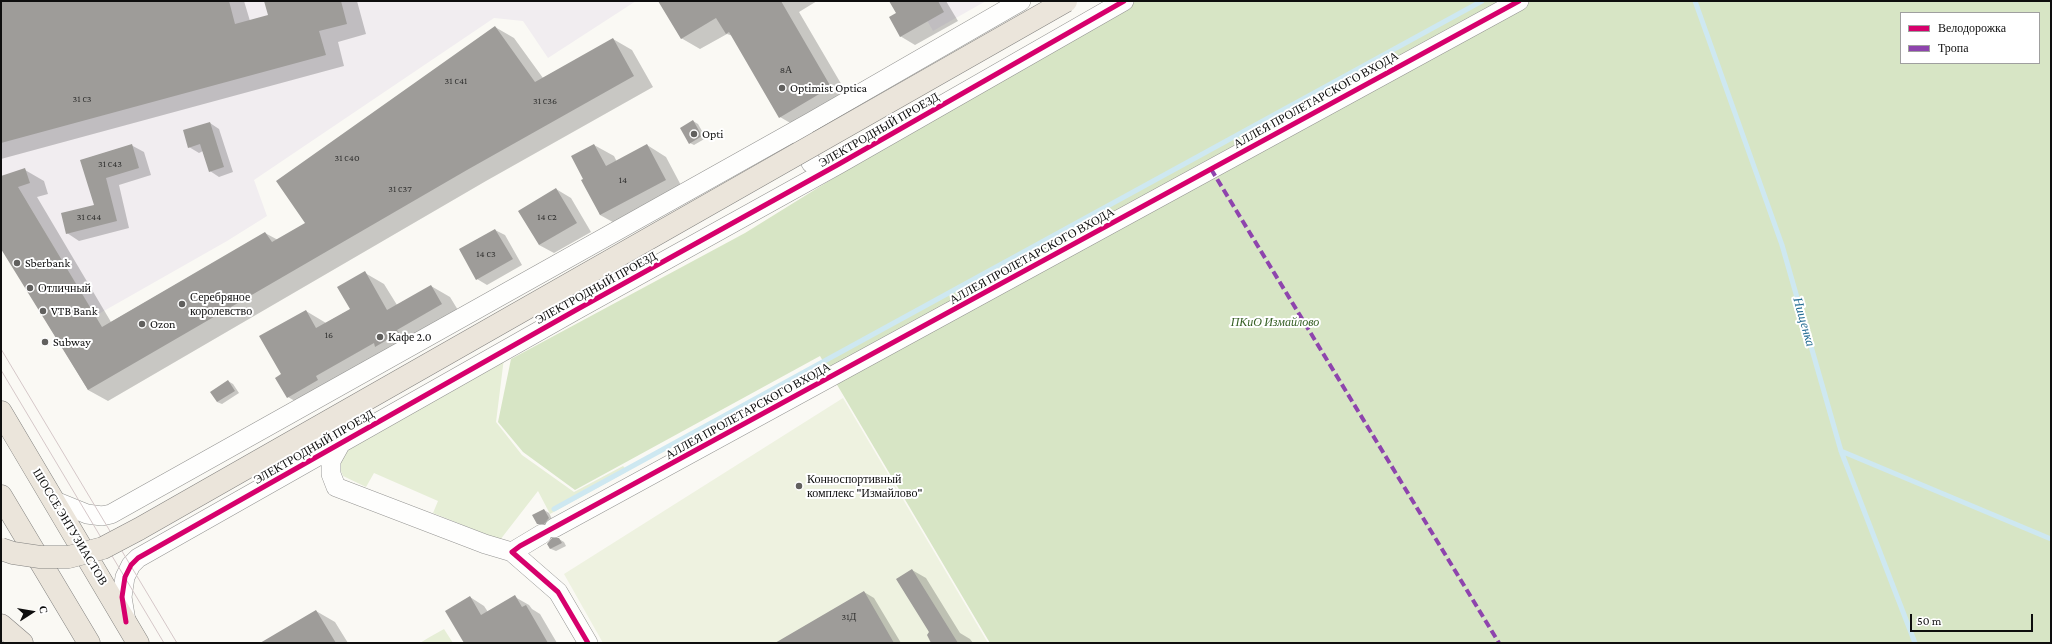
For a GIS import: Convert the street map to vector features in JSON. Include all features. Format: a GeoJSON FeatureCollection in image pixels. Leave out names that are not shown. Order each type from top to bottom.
{"type":"FeatureCollection","features":[{"type":"Feature","properties":{"kind":"main road"},"geometry":{"type":"LineString","coordinates":[[1,549],[13,553],[40,557],[68,557],[102,548],[139,529],[1066,1]]}},
{"type":"Feature","properties":{"kind":"main road","name":"ШОССЕ ЭНТУЗИАСТОВ"},"geometry":{"type":"LineString","coordinates":[[1,412],[138,643]]}},
{"type":"Feature","properties":{"kind":"main road"},"geometry":{"type":"LineString","coordinates":[[1,496],[89,643]]}},
{"type":"Feature","properties":{"kind":"main road"},"geometry":{"type":"LineString","coordinates":[[1,509],[29,543]]}},
{"type":"Feature","properties":{"kind":"main road"},"geometry":{"type":"LineString","coordinates":[[1,625],[22,643]]}},
{"type":"Feature","properties":{"kind":"street"},"geometry":{"type":"LineString","coordinates":[[54,501],[87,514],[102,516],[111,514],[811,122],[1021,1]]}},
{"type":"Feature","properties":{"kind":"street","name":"ЭЛЕКТРОДНЫЙ ПРОЕЗД"},"geometry":{"type":"LineString","coordinates":[[126,622],[122,597],[125,577],[131,565],[138,558],[341,442],[839,164],[1124,1]]}},
{"type":"Feature","properties":{"kind":"street","name":"АЛЛЕЯ ПРОЛЕТАРСКОГО ВХОДА"},"geometry":{"type":"LineString","coordinates":[[512,552],[1519,1]]}},
{"type":"Feature","properties":{"kind":"street"},"geometry":{"type":"LineString","coordinates":[[811,122],[804,135],[803,145],[811,163],[819,168],[839,164]]}},
{"type":"Feature","properties":{"kind":"street"},"geometry":{"type":"LineString","coordinates":[[552,266],[565,266],[574,270],[582,277],[586,289],[584,300],[576,310]]}},
{"type":"Feature","properties":{"kind":"street"},"geometry":{"type":"LineString","coordinates":[[341,442],[331,461],[331,474],[336,488],[485,544],[512,552],[558,592],[588,643]]}},
{"type":"Feature","properties":{"kind":"shaded area"},"geometry":{"type":"Polygon","coordinates":[[[1,1],[636,1],[548,58],[523,21],[494,18],[254,180],[267,216],[227,241],[95,316],[27,202],[13,210],[1,190],[1,1]]]}},
{"type":"Feature","properties":{"kind":"shaded area"},"geometry":{"type":"Polygon","coordinates":[[[916,1],[986,1],[933,31],[916,1]]]}},
{"type":"Feature","properties":{"kind":"green space","name":"ПКиО Измайлово"},"geometry":{"type":"Polygon","coordinates":[[[1119,1],[2051,1],[2051,643],[990,643],[820,356],[575,490],[523,452],[498,422],[511,359],[745,233],[1119,1]]]}},
{"type":"Feature","properties":{"kind":"green space"},"geometry":{"type":"Polygon","coordinates":[[[504,358],[496,422],[522,455],[574,492],[623,466],[628,471],[550,514],[538,491],[500,540],[433,513],[438,501],[374,473],[366,487],[343,476],[339,466],[344,452],[504,358]]]}},
{"type":"Feature","properties":{"kind":"green space","name":"Конноспортивный комплекс \"Измайлово\""},"geometry":{"type":"Polygon","coordinates":[[[843,398],[988,643],[603,643],[564,574],[843,398]]]}},
{"type":"Feature","properties":{"kind":"green space"},"geometry":{"type":"Polygon","coordinates":[[[444,629],[453,643],[420,643],[428,638],[444,629]]]}},
{"type":"Feature","properties":{"kind":"building"},"geometry":{"type":"Polygon","coordinates":[[[1,1],[229,1],[235,24],[268,15],[264,1],[341,1],[347,24],[319,31],[326,55],[1,143],[1,1]]]}},
{"type":"Feature","properties":{"kind":"building"},"geometry":{"type":"Polygon","coordinates":[[[658,1],[781,1],[831,87],[779,118],[729,32],[726,34],[716,18],[681,39],[658,1]]]}},
{"type":"Feature","properties":{"kind":"building"},"geometry":{"type":"Polygon","coordinates":[[[889,1],[938,1],[944,12],[900,37],[889,17],[896,13],[889,1]]]}},
{"type":"Feature","properties":{"kind":"building"},"geometry":{"type":"Polygon","coordinates":[[[495,26],[535,82],[613,38],[634,76],[467,170],[88,390],[1,249],[1,176],[25,168],[30,183],[18,187],[102,327],[265,232],[272,242],[305,223],[276,181],[495,26]]]}},
{"type":"Feature","properties":{"kind":"building"},"geometry":{"type":"Polygon","coordinates":[[[693,120],[702,136],[689,144],[680,128],[693,120]]]}},
{"type":"Feature","properties":{"kind":"building"},"geometry":{"type":"Polygon","coordinates":[[[210,122],[224,167],[209,172],[200,144],[188,148],[183,130],[210,122]]]}},
{"type":"Feature","properties":{"kind":"building"},"geometry":{"type":"Polygon","coordinates":[[[132,144],[139,168],[106,178],[117,221],[66,234],[61,213],[94,205],[80,160],[132,144]]]}},
{"type":"Feature","properties":{"kind":"building"},"geometry":{"type":"Polygon","coordinates":[[[594,144],[606,166],[647,144],[666,180],[600,215],[581,180],[583,179],[571,156],[594,144]]]}},
{"type":"Feature","properties":{"kind":"building"},"geometry":{"type":"Polygon","coordinates":[[[556,188],[577,223],[539,245],[518,211],[556,188]]]}},
{"type":"Feature","properties":{"kind":"building"},"geometry":{"type":"Polygon","coordinates":[[[495,229],[513,259],[476,280],[459,249],[495,229]]]}},
{"type":"Feature","properties":{"kind":"building"},"geometry":{"type":"Polygon","coordinates":[[[365,271],[387,310],[431,285],[442,304],[397,330],[399,333],[375,347],[374,343],[316,376],[318,380],[287,398],[275,378],[281,374],[259,336],[306,310],[316,328],[350,309],[337,287],[365,271]]]}},
{"type":"Feature","properties":{"kind":"building"},"geometry":{"type":"Polygon","coordinates":[[[228,380],[235,391],[217,402],[210,392],[228,380]]]}},
{"type":"Feature","properties":{"kind":"building"},"geometry":{"type":"Polygon","coordinates":[[[544,509],[549,518],[544,524],[537,524],[532,515],[544,509]]]}},
{"type":"Feature","properties":{"kind":"building"},"geometry":{"type":"Polygon","coordinates":[[[552,538],[559,538],[562,543],[550,549],[547,544],[552,538]]]}},
{"type":"Feature","properties":{"kind":"building"},"geometry":{"type":"Polygon","coordinates":[[[912,569],[958,643],[931,643],[927,635],[929,632],[896,579],[912,569]]]}},
{"type":"Feature","properties":{"kind":"building"},"geometry":{"type":"Polygon","coordinates":[[[864,591],[894,643],[775,643],[864,591]]]}},
{"type":"Feature","properties":{"kind":"building"},"geometry":{"type":"Polygon","coordinates":[[[515,595],[522,607],[526,605],[548,643],[464,643],[445,611],[470,596],[481,615],[515,595]]]}},
{"type":"Feature","properties":{"kind":"building"},"geometry":{"type":"Polygon","coordinates":[[[316,610],[336,643],[260,643],[316,610]]]}},
{"type":"Feature","properties":{"kind":"waterway"},"geometry":{"type":"LineString","coordinates":[[554,509],[1482,1]]}},
{"type":"Feature","properties":{"kind":"waterway","name":"Нищенка"},"geometry":{"type":"LineString","coordinates":[[1695,1],[1782,245],[1841,451],[1915,643]]}},
{"type":"Feature","properties":{"kind":"waterway"},"geometry":{"type":"LineString","coordinates":[[1841,451],[2051,539]]}},
{"type":"Feature","properties":{"kind":"tram line"},"geometry":{"type":"LineString","coordinates":[[1,349],[177,643]]}},
{"type":"Feature","properties":{"kind":"tram line"},"geometry":{"type":"LineString","coordinates":[[1,370],[164,643]]}},
{"type":"Feature","properties":{"kind":"marked path"},"geometry":{"type":"LineString","coordinates":[[1211,169],[1499,643]]}},
{"type":"Feature","properties":{"kind":"cycle path"},"geometry":{"type":"LineString","coordinates":[[126,622],[122,597],[125,577],[131,565],[138,558],[576,310],[839,164],[1124,1]]}},
{"type":"Feature","properties":{"kind":"cycle path"},"geometry":{"type":"LineString","coordinates":[[588,643],[558,592],[512,552],[520,546],[1519,1]]}},
{"type":"Feature","properties":{"kind":"place","name":"Optimist Optica"},"geometry":{"type":"Point","coordinates":[782,88]}},
{"type":"Feature","properties":{"kind":"place","name":"Opti"},"geometry":{"type":"Point","coordinates":[694,134]}},
{"type":"Feature","properties":{"kind":"place","name":"Sberbank"},"geometry":{"type":"Point","coordinates":[17,263]}},
{"type":"Feature","properties":{"kind":"place","name":"Отличный"},"geometry":{"type":"Point","coordinates":[30,288]}},
{"type":"Feature","properties":{"kind":"place","name":"Серебряное королевство"},"geometry":{"type":"Point","coordinates":[182,304]}},
{"type":"Feature","properties":{"kind":"place","name":"VTB Bank"},"geometry":{"type":"Point","coordinates":[43,311]}},
{"type":"Feature","properties":{"kind":"place","name":"Ozon"},"geometry":{"type":"Point","coordinates":[142,324]}},
{"type":"Feature","properties":{"kind":"place","name":"Кафе 2.0"},"geometry":{"type":"Point","coordinates":[380,337]}},
{"type":"Feature","properties":{"kind":"place","name":"Subway"},"geometry":{"type":"Point","coordinates":[45,342]}},
{"type":"Feature","properties":{"kind":"place","name":"Конноспортивный комплекс \"Измайлово\""},"geometry":{"type":"Point","coordinates":[799,486]}}]}
